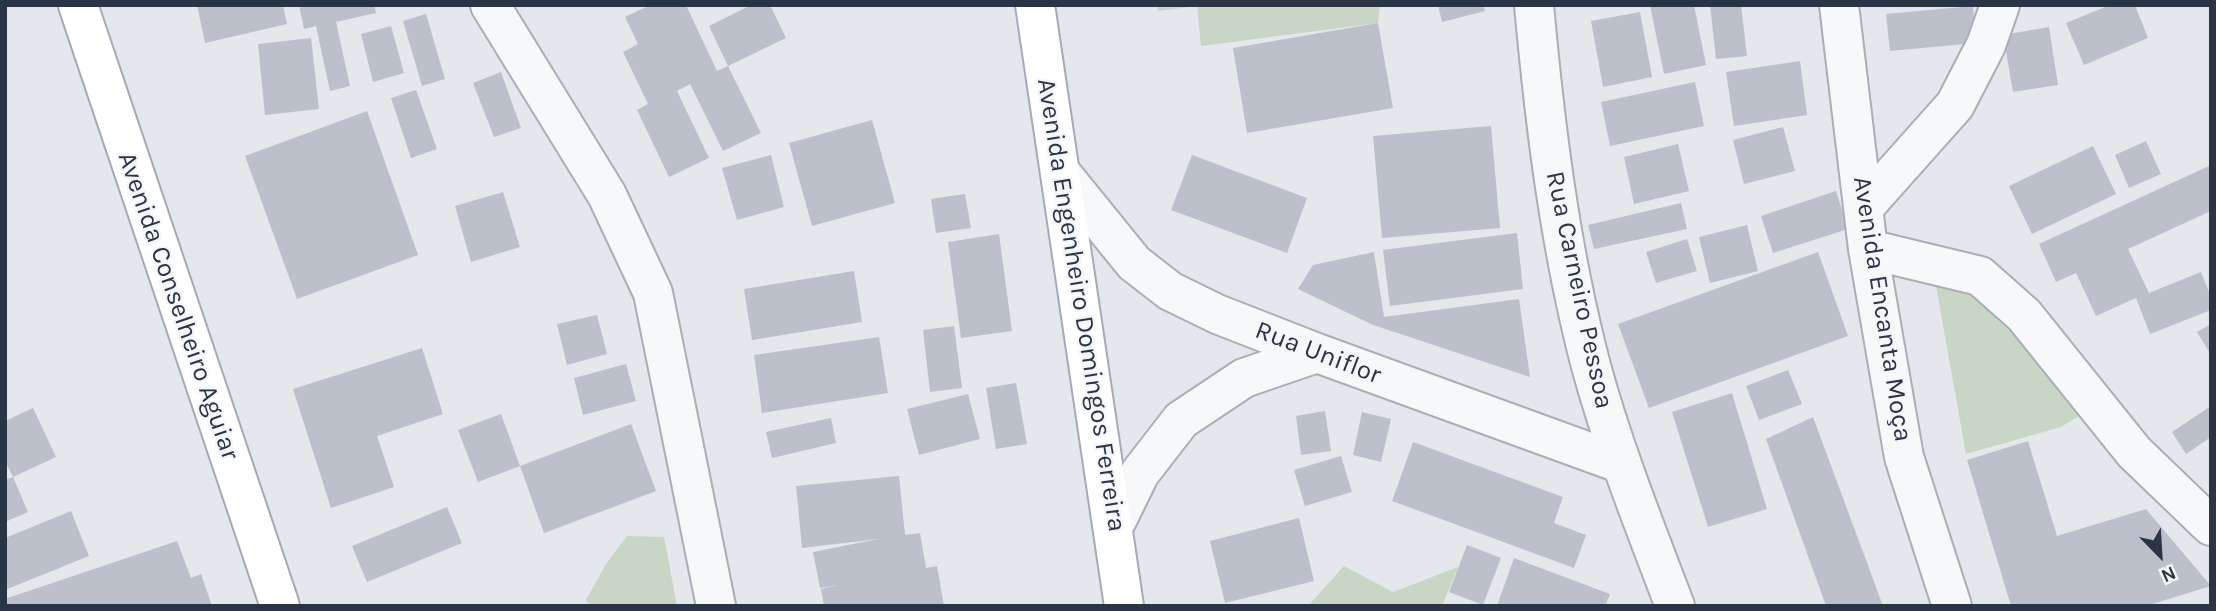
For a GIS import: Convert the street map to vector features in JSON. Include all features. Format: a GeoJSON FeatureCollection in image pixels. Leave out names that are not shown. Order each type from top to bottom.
{"type":"FeatureCollection","features":[{"type":"Feature","properties":{"kind":"main road","name":"Avenida Conselheiro Aguiar"},"geometry":{"type":"LineString","coordinates":[[78,5],[280,606]]}},
{"type":"Feature","properties":{"kind":"main road","name":"Avenida Engenheiro Domingos Ferreira"},"geometry":{"type":"LineString","coordinates":[[1035,5],[1124,606]]}},
{"type":"Feature","properties":{"kind":"street"},"geometry":{"type":"LineString","coordinates":[[489,5],[607,195],[653,293],[716,606]]}},
{"type":"Feature","properties":{"kind":"street","name":"Rua Carneiro Pessoa"},"geometry":{"type":"LineString","coordinates":[[1534,5],[1546,133],[1591,366],[1622,464],[1675,606]]}},
{"type":"Feature","properties":{"kind":"street","name":"Avenida Encanta Moça"},"geometry":{"type":"LineString","coordinates":[[1839,5],[1865,206],[1868,250],[1904,457],[1952,606]]}},
{"type":"Feature","properties":{"kind":"street"},"geometry":{"type":"LineString","coordinates":[[1865,206],[1955,105],[1986,45],[2000,5]]}},
{"type":"Feature","properties":{"kind":"street","name":"Rua Uniflor"},"geometry":{"type":"LineString","coordinates":[[1061,173],[1108,233],[1150,278],[1217,314],[1622,464]]}},
{"type":"Feature","properties":{"kind":"street"},"geometry":{"type":"LineString","coordinates":[[1868,250],[1980,276],[2024,315],[2134,452],[2211,526]]}},
{"type":"Feature","properties":{"kind":"street"},"geometry":{"type":"LineString","coordinates":[[1114,526],[1140,473],[1181,420],[1244,378],[1317,353]]}},
{"type":"Feature","properties":{"kind":"green space"},"geometry":{"type":"Polygon","coordinates":[[[1157,5],[1380,5],[1378,23],[1201,46],[1197,6],[1158,11],[1157,5]]]}},
{"type":"Feature","properties":{"kind":"green space"},"geometry":{"type":"Polygon","coordinates":[[[1932,264],[1992,290],[2106,399],[2061,427],[1966,454],[1932,264]]]}},
{"type":"Feature","properties":{"kind":"green space"},"geometry":{"type":"Polygon","coordinates":[[[627,536],[664,537],[677,606],[591,606],[586,600],[606,564],[627,536]]]}},
{"type":"Feature","properties":{"kind":"green space"},"geometry":{"type":"Polygon","coordinates":[[[1344,566],[1393,592],[1458,567],[1442,606],[1308,606],[1344,566]]]}},
{"type":"Feature","properties":{"kind":"building"},"geometry":{"type":"Polygon","coordinates":[[[197,5],[283,5],[287,24],[205,43],[197,5]]]}},
{"type":"Feature","properties":{"kind":"building"},"geometry":{"type":"Polygon","coordinates":[[[299,5],[374,5],[376,13],[336,22],[350,86],[330,91],[316,26],[304,29],[299,5]]]}},
{"type":"Feature","properties":{"kind":"building"},"geometry":{"type":"Polygon","coordinates":[[[650,5],[686,5],[717,71],[728,66],[761,133],[723,151],[690,84],[677,91],[709,158],[669,177],[637,110],[648,104],[623,52],[638,44],[625,17],[650,5]]]}},
{"type":"Feature","properties":{"kind":"building"},"geometry":{"type":"Polygon","coordinates":[[[751,5],[770,5],[786,38],[728,66],[709,26],[751,5]]]}},
{"type":"Feature","properties":{"kind":"building"},"geometry":{"type":"Polygon","coordinates":[[[1438,5],[1483,5],[1485,11],[1442,22],[1438,5]]]}},
{"type":"Feature","properties":{"kind":"building"},"geometry":{"type":"Polygon","coordinates":[[[1650,5],[1694,5],[1706,65],[1664,74],[1650,5]]]}},
{"type":"Feature","properties":{"kind":"building"},"geometry":{"type":"Polygon","coordinates":[[[1710,5],[1741,5],[1747,56],[1716,59],[1710,5]]]}},
{"type":"Feature","properties":{"kind":"building"},"geometry":{"type":"Polygon","coordinates":[[[2110,5],[2135,5],[2148,38],[2084,65],[2066,23],[2110,5]]]}},
{"type":"Feature","properties":{"kind":"building"},"geometry":{"type":"Polygon","coordinates":[[[1973,6],[1976,43],[1890,51],[1886,14],[1973,6]]]}},
{"type":"Feature","properties":{"kind":"building"},"geometry":{"type":"Polygon","coordinates":[[[1640,12],[1652,77],[1603,87],[1591,21],[1640,12]]]}},
{"type":"Feature","properties":{"kind":"building"},"geometry":{"type":"Polygon","coordinates":[[[426,14],[445,79],[422,86],[403,21],[426,14]]]}},
{"type":"Feature","properties":{"kind":"building"},"geometry":{"type":"Polygon","coordinates":[[[1378,23],[1393,108],[1247,133],[1233,48],[1378,23]]]}},
{"type":"Feature","properties":{"kind":"building"},"geometry":{"type":"Polygon","coordinates":[[[391,26],[404,73],[373,82],[361,34],[391,26]]]}},
{"type":"Feature","properties":{"kind":"building"},"geometry":{"type":"Polygon","coordinates":[[[2049,27],[2058,85],[2013,92],[2003,35],[2049,27]]]}},
{"type":"Feature","properties":{"kind":"building"},"geometry":{"type":"Polygon","coordinates":[[[311,38],[319,109],[265,115],[258,44],[311,38]]]}},
{"type":"Feature","properties":{"kind":"building"},"geometry":{"type":"Polygon","coordinates":[[[1800,61],[1807,115],[1734,126],[1726,72],[1800,61]]]}},
{"type":"Feature","properties":{"kind":"building"},"geometry":{"type":"Polygon","coordinates":[[[501,72],[521,128],[494,137],[473,83],[501,72]]]}},
{"type":"Feature","properties":{"kind":"building"},"geometry":{"type":"Polygon","coordinates":[[[1695,82],[1704,126],[1610,146],[1601,102],[1695,82]]]}},
{"type":"Feature","properties":{"kind":"building"},"geometry":{"type":"Polygon","coordinates":[[[416,90],[437,149],[411,158],[391,98],[416,90]]]}},
{"type":"Feature","properties":{"kind":"building"},"geometry":{"type":"Polygon","coordinates":[[[367,111],[418,255],[297,299],[245,156],[367,111]]]}},
{"type":"Feature","properties":{"kind":"building"},"geometry":{"type":"Polygon","coordinates":[[[872,120],[895,203],[812,226],[789,143],[872,120]]]}},
{"type":"Feature","properties":{"kind":"building"},"geometry":{"type":"Polygon","coordinates":[[[1491,126],[1500,228],[1382,238],[1373,136],[1491,126]]]}},
{"type":"Feature","properties":{"kind":"building"},"geometry":{"type":"Polygon","coordinates":[[[1783,127],[1795,171],[1744,184],[1733,140],[1783,127]]]}},
{"type":"Feature","properties":{"kind":"building"},"geometry":{"type":"Polygon","coordinates":[[[2146,141],[2161,174],[2129,188],[2115,155],[2146,141]]]}},
{"type":"Feature","properties":{"kind":"building"},"geometry":{"type":"Polygon","coordinates":[[[1678,144],[1689,191],[1634,204],[1624,157],[1678,144]]]}},
{"type":"Feature","properties":{"kind":"building"},"geometry":{"type":"Polygon","coordinates":[[[2093,146],[2116,194],[2032,234],[2009,186],[2093,146]]]}},
{"type":"Feature","properties":{"kind":"building"},"geometry":{"type":"Polygon","coordinates":[[[771,155],[784,207],[737,220],[722,168],[771,155]]]}},
{"type":"Feature","properties":{"kind":"building"},"geometry":{"type":"Polygon","coordinates":[[[1192,155],[1307,198],[1287,253],[1171,210],[1192,155]]]}},
{"type":"Feature","properties":{"kind":"building"},"geometry":{"type":"Polygon","coordinates":[[[2209,166],[2211,211],[2128,249],[2149,293],[2201,272],[2211,297],[2211,310],[2150,334],[2136,298],[2096,316],[2076,273],[2056,282],[2039,244],[2209,166]]]}},
{"type":"Feature","properties":{"kind":"building"},"geometry":{"type":"Polygon","coordinates":[[[1836,191],[1848,229],[1773,253],[1761,216],[1836,191]]]}},
{"type":"Feature","properties":{"kind":"building"},"geometry":{"type":"Polygon","coordinates":[[[503,192],[520,247],[471,262],[455,206],[503,192]]]}},
{"type":"Feature","properties":{"kind":"building"},"geometry":{"type":"Polygon","coordinates":[[[965,194],[971,228],[936,233],[931,199],[965,194]]]}},
{"type":"Feature","properties":{"kind":"building"},"geometry":{"type":"Polygon","coordinates":[[[1681,203],[1687,229],[1594,249],[1588,225],[1681,203]]]}},
{"type":"Feature","properties":{"kind":"building"},"geometry":{"type":"Polygon","coordinates":[[[1747,225],[1758,271],[1710,283],[1699,237],[1747,225]]]}},
{"type":"Feature","properties":{"kind":"building"},"geometry":{"type":"Polygon","coordinates":[[[1517,233],[1523,289],[1390,306],[1383,250],[1517,233]]]}},
{"type":"Feature","properties":{"kind":"building"},"geometry":{"type":"Polygon","coordinates":[[[999,234],[1012,331],[961,338],[948,242],[999,234]]]}},
{"type":"Feature","properties":{"kind":"building"},"geometry":{"type":"Polygon","coordinates":[[[1687,239],[1697,271],[1656,283],[1646,252],[1687,239]]]}},
{"type":"Feature","properties":{"kind":"building"},"geometry":{"type":"Polygon","coordinates":[[[1374,252],[1384,317],[1519,299],[1530,377],[1373,325],[1298,289],[1313,265],[1374,252]]]}},
{"type":"Feature","properties":{"kind":"building"},"geometry":{"type":"Polygon","coordinates":[[[1818,252],[1848,336],[1649,408],[1618,324],[1818,252]]]}},
{"type":"Feature","properties":{"kind":"building"},"geometry":{"type":"Polygon","coordinates":[[[854,271],[862,322],[752,340],[744,289],[854,271]]]}},
{"type":"Feature","properties":{"kind":"building"},"geometry":{"type":"Polygon","coordinates":[[[597,315],[607,354],[567,365],[557,324],[597,315]]]}},
{"type":"Feature","properties":{"kind":"building"},"geometry":{"type":"Polygon","coordinates":[[[2211,324],[2211,355],[2197,332],[2211,324]]]}},
{"type":"Feature","properties":{"kind":"building"},"geometry":{"type":"Polygon","coordinates":[[[954,326],[962,388],[930,392],[923,330],[954,326]]]}},
{"type":"Feature","properties":{"kind":"building"},"geometry":{"type":"Polygon","coordinates":[[[879,337],[888,393],[762,413],[754,355],[879,337]]]}},
{"type":"Feature","properties":{"kind":"building"},"geometry":{"type":"Polygon","coordinates":[[[422,348],[443,414],[377,436],[394,487],[331,508],[293,389],[422,348]]]}},
{"type":"Feature","properties":{"kind":"building"},"geometry":{"type":"Polygon","coordinates":[[[626,364],[636,401],[583,415],[574,378],[626,364]]]}},
{"type":"Feature","properties":{"kind":"building"},"geometry":{"type":"Polygon","coordinates":[[[1788,370],[1802,404],[1759,420],[1746,386],[1788,370]]]}},
{"type":"Feature","properties":{"kind":"building"},"geometry":{"type":"Polygon","coordinates":[[[1016,383],[1027,444],[996,449],[986,388],[1016,383]]]}},
{"type":"Feature","properties":{"kind":"building"},"geometry":{"type":"Polygon","coordinates":[[[1732,393],[1767,509],[1708,527],[1672,412],[1732,393]]]}},
{"type":"Feature","properties":{"kind":"building"},"geometry":{"type":"Polygon","coordinates":[[[968,394],[980,439],[919,455],[907,409],[968,394]]]}},
{"type":"Feature","properties":{"kind":"building"},"geometry":{"type":"Polygon","coordinates":[[[2211,406],[2211,437],[2186,454],[2172,432],[2211,406]]]}},
{"type":"Feature","properties":{"kind":"building"},"geometry":{"type":"Polygon","coordinates":[[[33,408],[56,457],[13,477],[5,461],[5,421],[33,408]]]}},
{"type":"Feature","properties":{"kind":"building"},"geometry":{"type":"Polygon","coordinates":[[[1325,411],[1331,451],[1301,455],[1296,416],[1325,411]]]}},
{"type":"Feature","properties":{"kind":"building"},"geometry":{"type":"Polygon","coordinates":[[[1362,412],[1391,419],[1381,462],[1353,455],[1362,412]]]}},
{"type":"Feature","properties":{"kind":"building"},"geometry":{"type":"Polygon","coordinates":[[[501,414],[520,466],[478,482],[458,430],[501,414]]]}},
{"type":"Feature","properties":{"kind":"building"},"geometry":{"type":"Polygon","coordinates":[[[1813,417],[1883,606],[1826,606],[1766,439],[1813,417]]]}},
{"type":"Feature","properties":{"kind":"building"},"geometry":{"type":"Polygon","coordinates":[[[831,418],[836,443],[772,458],[766,432],[831,418]]]}},
{"type":"Feature","properties":{"kind":"building"},"geometry":{"type":"Polygon","coordinates":[[[631,424],[656,491],[544,533],[520,466],[631,424]]]}},
{"type":"Feature","properties":{"kind":"building"},"geometry":{"type":"Polygon","coordinates":[[[2028,441],[2057,536],[2146,509],[2211,586],[2146,606],[2011,606],[1967,460],[2028,441]]]}},
{"type":"Feature","properties":{"kind":"building"},"geometry":{"type":"Polygon","coordinates":[[[1413,442],[1563,497],[1554,523],[1586,535],[1574,568],[1392,501],[1413,442]]]}},
{"type":"Feature","properties":{"kind":"building"},"geometry":{"type":"Polygon","coordinates":[[[1341,456],[1352,492],[1305,506],[1294,470],[1341,456]]]}},
{"type":"Feature","properties":{"kind":"building"},"geometry":{"type":"Polygon","coordinates":[[[899,476],[905,535],[920,533],[926,568],[937,566],[944,606],[824,606],[821,589],[838,585],[820,588],[813,552],[878,539],[802,548],[796,486],[899,476]]]}},
{"type":"Feature","properties":{"kind":"building"},"geometry":{"type":"Polygon","coordinates":[[[13,477],[28,512],[5,522],[5,480],[13,477]]]}},
{"type":"Feature","properties":{"kind":"building"},"geometry":{"type":"Polygon","coordinates":[[[447,507],[462,543],[367,582],[352,546],[447,507]]]}},
{"type":"Feature","properties":{"kind":"building"},"geometry":{"type":"Polygon","coordinates":[[[71,511],[89,556],[5,590],[5,538],[71,511]]]}},
{"type":"Feature","properties":{"kind":"building"},"geometry":{"type":"Polygon","coordinates":[[[1299,518],[1314,581],[1225,603],[1210,541],[1299,518]]]}},
{"type":"Feature","properties":{"kind":"building"},"geometry":{"type":"Polygon","coordinates":[[[177,541],[191,578],[201,574],[212,606],[5,606],[5,599],[177,541]]]}},
{"type":"Feature","properties":{"kind":"building"},"geometry":{"type":"Polygon","coordinates":[[[1467,545],[1501,558],[1483,605],[1449,592],[1467,545]]]}},
{"type":"Feature","properties":{"kind":"building"},"geometry":{"type":"Polygon","coordinates":[[[1514,558],[1610,594],[1605,606],[1497,606],[1514,558]]]}}]}
